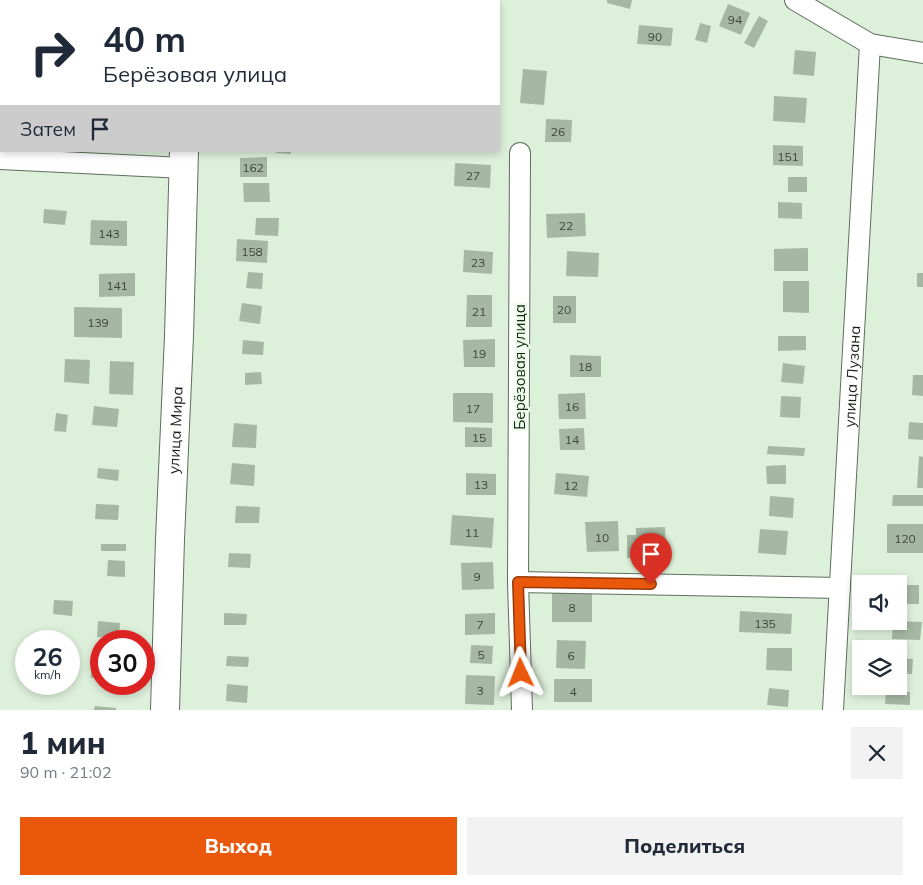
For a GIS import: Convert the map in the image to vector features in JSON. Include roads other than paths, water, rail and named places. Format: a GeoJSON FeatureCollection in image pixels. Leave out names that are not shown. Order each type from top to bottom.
{"type":"FeatureCollection","features":[{"type":"Feature","properties":{"kind":"main road","name":"улица Мира"},"geometry":{"type":"LineString","coordinates":[[165,710],[180,336],[184,159]]}},
{"type":"Feature","properties":{"kind":"street"},"geometry":{"type":"LineString","coordinates":[[794,0],[870,44],[923,54]]}},
{"type":"Feature","properties":{"kind":"street","name":"улица Лузана"},"geometry":{"type":"LineString","coordinates":[[833,710],[870,44]]}},
{"type":"Feature","properties":{"kind":"street","name":"Берёзовая улица"},"geometry":{"type":"LineString","coordinates":[[520,153],[518,582],[522,710]]}},
{"type":"Feature","properties":{"kind":"street"},"geometry":{"type":"LineString","coordinates":[[0,159],[184,159]]}},
{"type":"Feature","properties":{"kind":"street"},"geometry":{"type":"LineString","coordinates":[[518,582],[840,588]]}}]}
